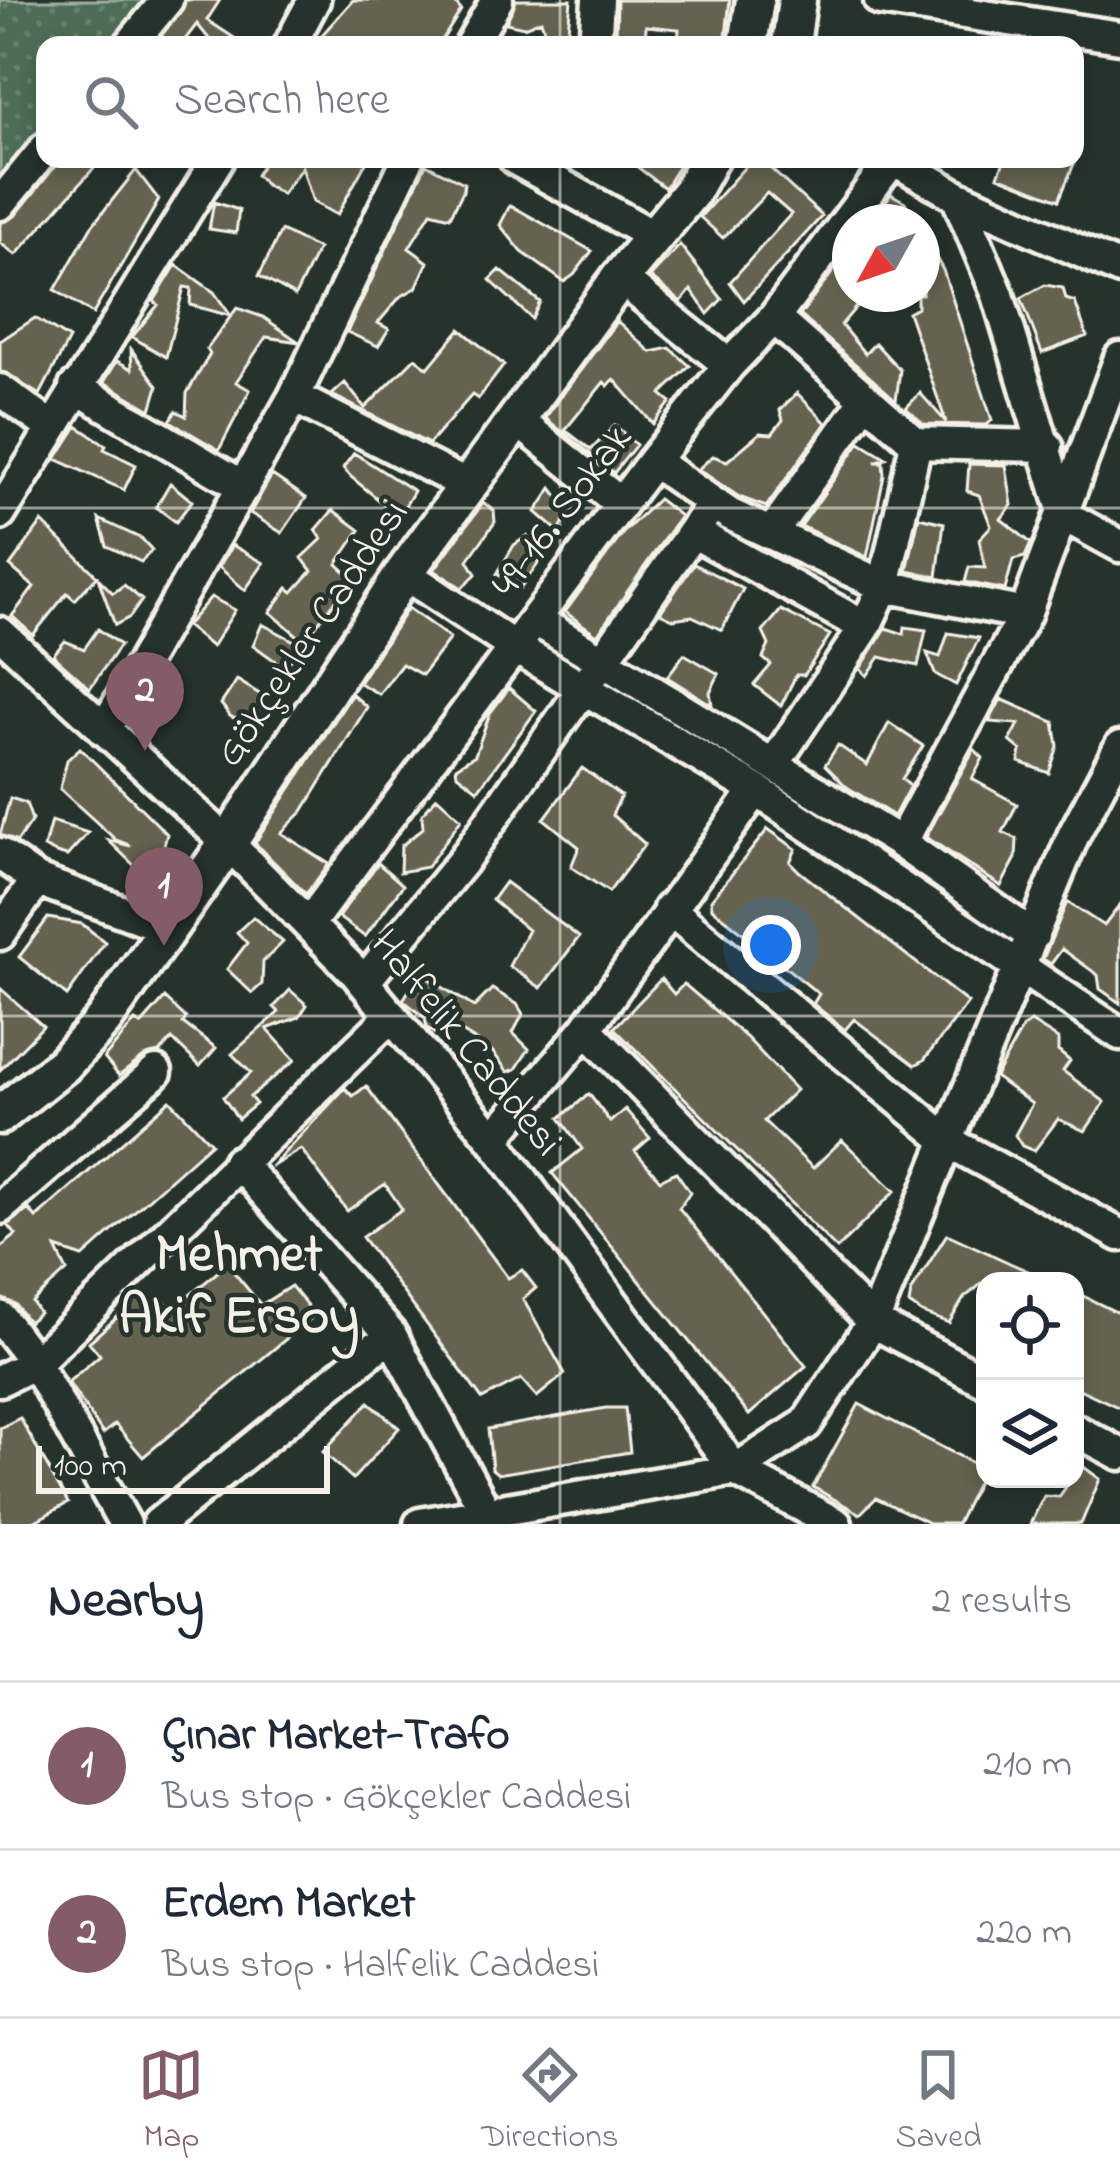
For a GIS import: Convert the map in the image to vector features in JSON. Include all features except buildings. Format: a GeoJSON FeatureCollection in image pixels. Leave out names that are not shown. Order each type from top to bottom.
{"type":"FeatureCollection","features":[{"type":"Feature","properties":{"kind":"main road"},"geometry":{"type":"LineString","coordinates":[[749,36],[755,0]]}},
{"type":"Feature","properties":{"kind":"main road"},"geometry":{"type":"LineString","coordinates":[[792,36],[797,0]]}},
{"type":"Feature","properties":{"kind":"main road"},"geometry":{"type":"LineString","coordinates":[[691,192],[704,168]]}},
{"type":"Feature","properties":{"kind":"main road"},"geometry":{"type":"LineString","coordinates":[[691,192],[718,168]]}},
{"type":"Feature","properties":{"kind":"main road","name":"Gökçekler Caddesi"},"geometry":{"type":"LineString","coordinates":[[0,1115],[63,1065],[104,1021],[228,843],[404,573],[620,278],[691,192]]}},
{"type":"Feature","properties":{"kind":"street"},"geometry":{"type":"LineString","coordinates":[[137,36],[167,0]]}},
{"type":"Feature","properties":{"kind":"street"},"geometry":{"type":"LineString","coordinates":[[295,36],[314,0]]}},
{"type":"Feature","properties":{"kind":"street"},"geometry":{"type":"LineString","coordinates":[[476,36],[497,0]]}},
{"type":"Feature","properties":{"kind":"street"},"geometry":{"type":"LineString","coordinates":[[596,36],[598,0]]}},
{"type":"Feature","properties":{"kind":"street"},"geometry":{"type":"LineString","coordinates":[[880,0],[1120,37]]}},
{"type":"Feature","properties":{"kind":"street"},"geometry":{"type":"LineString","coordinates":[[0,204],[36,160]]}},
{"type":"Feature","properties":{"kind":"street"},"geometry":{"type":"LineString","coordinates":[[0,514],[212,168]]}},
{"type":"Feature","properties":{"kind":"street"},"geometry":{"type":"LineString","coordinates":[[104,730],[294,397],[404,168]]}},
{"type":"Feature","properties":{"kind":"street"},"geometry":{"type":"LineString","coordinates":[[540,168],[655,237]]}},
{"type":"Feature","properties":{"kind":"street","name":"49-16. Sokak"},"geometry":{"type":"LineString","coordinates":[[310,922],[653,461],[729,364],[774,318],[886,168]]}},
{"type":"Feature","properties":{"kind":"street"},"geometry":{"type":"LineString","coordinates":[[909,168],[957,196],[1120,269]]}},
{"type":"Feature","properties":{"kind":"street"},"geometry":{"type":"LineString","coordinates":[[957,196],[998,295],[1065,516],[1120,546]]}},
{"type":"Feature","properties":{"kind":"street"},"geometry":{"type":"LineString","coordinates":[[620,278],[729,364]]}},
{"type":"Feature","properties":{"kind":"street"},"geometry":{"type":"LineString","coordinates":[[774,318],[916,443],[1047,446]]}},
{"type":"Feature","properties":{"kind":"street"},"geometry":{"type":"LineString","coordinates":[[901,842],[1025,614],[1120,358]]}},
{"type":"Feature","properties":{"kind":"street"},"geometry":{"type":"LineString","coordinates":[[75,387],[244,487]]}},
{"type":"Feature","properties":{"kind":"street"},"geometry":{"type":"LineString","coordinates":[[0,390],[51,427]]}},
{"type":"Feature","properties":{"kind":"street"},"geometry":{"type":"LineString","coordinates":[[294,397],[468,486]]}},
{"type":"Feature","properties":{"kind":"street"},"geometry":{"type":"LineString","coordinates":[[772,534],[865,401]]}},
{"type":"Feature","properties":{"kind":"street"},"geometry":{"type":"LineString","coordinates":[[517,420],[621,504]]}},
{"type":"Feature","properties":{"kind":"street"},"geometry":{"type":"LineString","coordinates":[[493,1139],[586,1029],[865,627],[884,586],[916,443]]}},
{"type":"Feature","properties":{"kind":"street"},"geometry":{"type":"LineString","coordinates":[[653,461],[713,503],[884,586],[1025,614]]}},
{"type":"Feature","properties":{"kind":"street"},"geometry":{"type":"LineString","coordinates":[[364,982],[462,862],[713,503]]}},
{"type":"Feature","properties":{"kind":"street"},"geometry":{"type":"LineString","coordinates":[[693,532],[865,627]]}},
{"type":"Feature","properties":{"kind":"street"},"geometry":{"type":"LineString","coordinates":[[404,573],[584,690],[901,842],[1033,936]]}},
{"type":"Feature","properties":{"kind":"street"},"geometry":{"type":"LineString","coordinates":[[536,620],[765,777],[1022,969],[1120,1034]]}},
{"type":"Feature","properties":{"kind":"street","name":"Halfelik Caddesi"},"geometry":{"type":"LineString","coordinates":[[2,637],[228,843],[364,982],[493,1139],[735,1470],[836,1524]]}},
{"type":"Feature","properties":{"kind":"street"},"geometry":{"type":"LineString","coordinates":[[420,1524],[486,1517],[735,1470],[806,1424],[873,1322],[1033,936],[1111,786],[1120,747]]}},
{"type":"Feature","properties":{"kind":"street"},"geometry":{"type":"LineString","coordinates":[[0,854],[37,880],[167,928]]}},
{"type":"Feature","properties":{"kind":"street"},"geometry":{"type":"LineString","coordinates":[[0,934],[37,880]]}},
{"type":"Feature","properties":{"kind":"street"},"geometry":{"type":"LineString","coordinates":[[669,909],[951,1143],[1120,1235]]}},
{"type":"Feature","properties":{"kind":"street"},"geometry":{"type":"LineString","coordinates":[[0,1380],[35,1363],[391,1016]]}},
{"type":"Feature","properties":{"kind":"street"},"geometry":{"type":"LineString","coordinates":[[586,1029],[873,1322],[981,1380]]}},
{"type":"Feature","properties":{"kind":"street"},"geometry":{"type":"LineString","coordinates":[[0,1208],[156,1072]]}},
{"type":"Feature","properties":{"kind":"street"},"geometry":{"type":"LineString","coordinates":[[238,1162],[391,1335],[486,1517]]}},
{"type":"Feature","properties":{"kind":"street"},"geometry":{"type":"LineString","coordinates":[[0,1317],[35,1363],[125,1524]]}},
{"type":"Feature","properties":{"kind":"street"},"geometry":{"type":"LineString","coordinates":[[158,1524],[391,1335]]}},
{"type":"Feature","properties":{"kind":"street"},"geometry":{"type":"LineString","coordinates":[[1084,1435],[1120,1454]]}},
{"type":"Feature","properties":{"kind":"green space"},"geometry":{"type":"Polygon","coordinates":[[[0,0],[152,0],[123,36],[36,36],[36,144],[0,189],[0,0]]]}},
{"type":"Feature","properties":{"kind":"place","name":"Erdem Market"},"geometry":{"type":"Point","coordinates":[145,751]}},
{"type":"Feature","properties":{"kind":"place","name":"Çınar Market-Trafo"},"geometry":{"type":"Point","coordinates":[164,946]}},
{"type":"Feature","properties":{"kind":"district","name":"Mehmet Akif Ersoy"},"geometry":{"type":"Point","coordinates":[239,1288]}}]}
